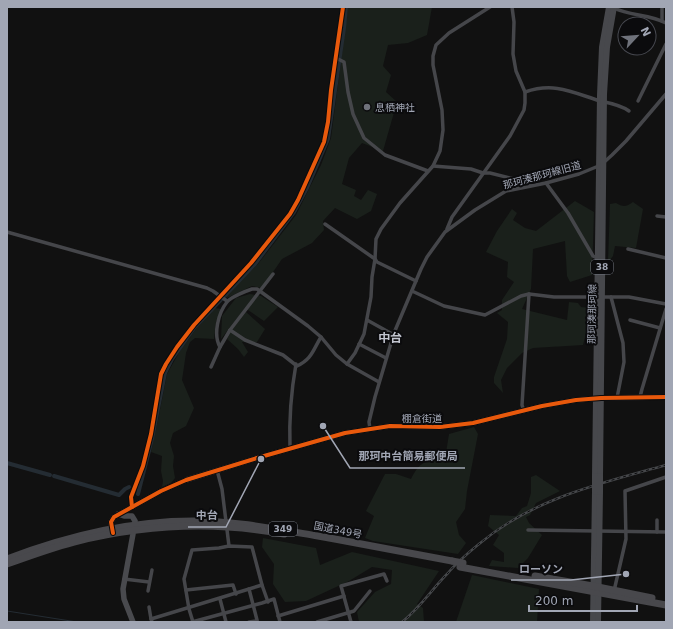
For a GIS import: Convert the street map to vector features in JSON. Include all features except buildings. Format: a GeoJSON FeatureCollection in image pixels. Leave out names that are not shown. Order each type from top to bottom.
{"type":"FeatureCollection","features":[{"type":"Feature","properties":{"kind":"highway","name":"国道349号"},"geometry":{"type":"LineString","coordinates":[[7,559],[62,540],[165,522],[227,525],[462,565],[596,590],[666,605]]}},
{"type":"Feature","properties":{"kind":"highway","name":"国道349号"},"geometry":{"type":"LineString","coordinates":[[7,564],[57,546],[112,531]]}},
{"type":"Feature","properties":{"kind":"highway","name":"国道349号"},"geometry":{"type":"LineString","coordinates":[[596,590],[614,590],[666,601]]}},
{"type":"Feature","properties":{"kind":"main road","name":"那珂湊那珂線"},"geometry":{"type":"LineString","coordinates":[[593,622],[596,590],[598,476],[602,101],[612,7]]}},
{"type":"Feature","properties":{"kind":"main road","name":"那珂湊那珂線"},"geometry":{"type":"LineString","coordinates":[[599,297],[598,258],[601,165]]}},
{"type":"Feature","properties":{"kind":"main road","name":"那珂湊那珂線"},"geometry":{"type":"LineString","coordinates":[[596,590],[598,622]]}},
{"type":"Feature","properties":{"kind":"street"},"geometry":{"type":"LineString","coordinates":[[132,507],[131,497],[143,466],[151,434],[161,374],[166,364],[194,325],[224,298],[290,214],[298,200],[326,137],[338,59],[343,7]]}},
{"type":"Feature","properties":{"kind":"street"},"geometry":{"type":"LineString","coordinates":[[347,364],[355,353],[364,334],[376,259],[375,245],[381,229],[400,203],[433,166],[440,152],[443,130],[442,110],[433,65],[433,56],[436,45],[449,34],[490,7]]}},
{"type":"Feature","properties":{"kind":"street"},"geometry":{"type":"LineString","coordinates":[[447,229],[452,217],[510,136],[517,124],[525,103],[524,92],[516,71],[513,54],[514,22],[512,7]]}},
{"type":"Feature","properties":{"kind":"street"},"geometry":{"type":"LineString","coordinates":[[612,7],[622,12],[653,18],[666,23]]}},
{"type":"Feature","properties":{"kind":"street"},"geometry":{"type":"LineString","coordinates":[[662,7],[662,21]]}},
{"type":"Feature","properties":{"kind":"street"},"geometry":{"type":"LineString","coordinates":[[638,101],[666,44]]}},
{"type":"Feature","properties":{"kind":"street"},"geometry":{"type":"LineString","coordinates":[[338,59],[344,62],[353,114],[364,138],[385,155],[428,171]]}},
{"type":"Feature","properties":{"kind":"street"},"geometry":{"type":"LineString","coordinates":[[524,92],[537,88],[556,88],[573,91],[619,106],[629,111]]}},
{"type":"Feature","properties":{"kind":"street","name":"那珂湊那珂線旧道"},"geometry":{"type":"LineString","coordinates":[[370,429],[369,422],[379,382],[394,335],[427,257],[447,229],[474,210],[506,191],[546,183],[579,174],[601,165],[626,141],[666,94]]}},
{"type":"Feature","properties":{"kind":"street"},"geometry":{"type":"LineString","coordinates":[[433,166],[471,169],[505,176],[530,186]]}},
{"type":"Feature","properties":{"kind":"street"},"geometry":{"type":"LineString","coordinates":[[546,183],[568,213],[593,256],[598,258]]}},
{"type":"Feature","properties":{"kind":"street"},"geometry":{"type":"LineString","coordinates":[[656,216],[666,217]]}},
{"type":"Feature","properties":{"kind":"street"},"geometry":{"type":"LineString","coordinates":[[325,224],[376,259],[377,262],[416,281]]}},
{"type":"Feature","properties":{"kind":"street"},"geometry":{"type":"LineString","coordinates":[[7,232],[206,288],[214,291],[224,298]]}},
{"type":"Feature","properties":{"kind":"street"},"geometry":{"type":"LineString","coordinates":[[628,249],[666,258]]}},
{"type":"Feature","properties":{"kind":"street"},"geometry":{"type":"LineString","coordinates":[[211,367],[230,330],[273,274]]}},
{"type":"Feature","properties":{"kind":"street"},"geometry":{"type":"LineString","coordinates":[[224,298],[252,289],[257,289],[308,326],[321,337],[336,355],[347,364],[379,382]]}},
{"type":"Feature","properties":{"kind":"street"},"geometry":{"type":"LineString","coordinates":[[412,291],[444,306],[485,314],[521,296],[530,294],[554,297],[629,297],[666,304]]}},
{"type":"Feature","properties":{"kind":"street"},"geometry":{"type":"LineString","coordinates":[[524,411],[522,405],[530,294]]}},
{"type":"Feature","properties":{"kind":"street"},"geometry":{"type":"LineString","coordinates":[[611,297],[623,343],[624,362],[617,398]]}},
{"type":"Feature","properties":{"kind":"street"},"geometry":{"type":"LineString","coordinates":[[220,347],[217,341],[217,334],[218,322],[224,298]]}},
{"type":"Feature","properties":{"kind":"street"},"geometry":{"type":"LineString","coordinates":[[640,397],[666,309]]}},
{"type":"Feature","properties":{"kind":"street"},"geometry":{"type":"LineString","coordinates":[[367,320],[394,335]]}},
{"type":"Feature","properties":{"kind":"street"},"geometry":{"type":"LineString","coordinates":[[630,320],[660,328]]}},
{"type":"Feature","properties":{"kind":"street"},"geometry":{"type":"LineString","coordinates":[[230,330],[245,340],[283,355],[297,366],[307,361],[321,337]]}},
{"type":"Feature","properties":{"kind":"street"},"geometry":{"type":"LineString","coordinates":[[359,344],[386,358]]}},
{"type":"Feature","properties":{"kind":"street"},"geometry":{"type":"LineString","coordinates":[[290,448],[291,393],[296,364]]}},
{"type":"Feature","properties":{"kind":"street","name":"棚倉街道"},"geometry":{"type":"LineString","coordinates":[[118,514],[175,484],[290,448],[345,433],[390,426],[456,426],[560,402],[598,398],[666,397]]}},
{"type":"Feature","properties":{"kind":"street"},"geometry":{"type":"LineString","coordinates":[[217,470],[222,489],[229,546]]}},
{"type":"Feature","properties":{"kind":"street"},"geometry":{"type":"LineString","coordinates":[[614,590],[626,538],[625,491],[666,477]]}},
{"type":"Feature","properties":{"kind":"street"},"geometry":{"type":"LineString","coordinates":[[112,531],[112,519],[118,514],[132,516],[135,521]]}},
{"type":"Feature","properties":{"kind":"street"},"geometry":{"type":"LineString","coordinates":[[657,520],[657,532]]}},
{"type":"Feature","properties":{"kind":"street"},"geometry":{"type":"LineString","coordinates":[[528,530],[666,532]]}},
{"type":"Feature","properties":{"kind":"street"},"geometry":{"type":"LineString","coordinates":[[133,534],[127,580],[123,589],[124,599],[133,622]]}},
{"type":"Feature","properties":{"kind":"street"},"geometry":{"type":"LineString","coordinates":[[268,602],[252,547],[229,546],[192,550],[185,574],[184,584],[192,622],[268,602],[274,599],[280,622]]}},
{"type":"Feature","properties":{"kind":"street"},"geometry":{"type":"LineString","coordinates":[[148,591],[152,570]]}},
{"type":"Feature","properties":{"kind":"street"},"geometry":{"type":"LineString","coordinates":[[351,622],[340,586],[384,574],[388,581]]}},
{"type":"Feature","properties":{"kind":"street"},"geometry":{"type":"LineString","coordinates":[[127,580],[149,582]]}},
{"type":"Feature","properties":{"kind":"street"},"geometry":{"type":"LineString","coordinates":[[186,590],[233,584],[236,594]]}},
{"type":"Feature","properties":{"kind":"street"},"geometry":{"type":"LineString","coordinates":[[149,607],[152,621],[262,585]]}},
{"type":"Feature","properties":{"kind":"street"},"geometry":{"type":"LineString","coordinates":[[249,590],[257,621],[249,622]]}},
{"type":"Feature","properties":{"kind":"street"},"geometry":{"type":"LineString","coordinates":[[317,622],[354,611],[370,591]]}},
{"type":"Feature","properties":{"kind":"street"},"geometry":{"type":"LineString","coordinates":[[278,616],[344,596]]}},
{"type":"Feature","properties":{"kind":"street"},"geometry":{"type":"LineString","coordinates":[[220,599],[226,622]]}},
{"type":"Feature","properties":{"kind":"shaded area"},"geometry":{"type":"Polygon","coordinates":[[[348,7],[432,7],[427,35],[408,43],[388,45],[383,66],[391,75],[386,92],[397,102],[383,151],[362,143],[349,158],[342,184],[356,190],[354,196],[361,200],[368,190],[377,194],[371,211],[357,219],[335,208],[323,221],[324,230],[312,243],[282,259],[262,288],[252,286],[227,298],[225,296],[258,264],[296,215],[321,165],[331,138],[348,7]]]}},
{"type":"Feature","properties":{"kind":"shaded area"},"geometry":{"type":"Polygon","coordinates":[[[575,201],[594,212],[592,275],[570,282],[567,276],[565,241],[533,249],[531,289],[522,309],[567,320],[569,302],[578,303],[581,307],[590,308],[588,321],[586,322],[587,329],[583,345],[533,348],[522,353],[507,368],[501,380],[503,393],[494,383],[494,377],[507,339],[508,322],[497,313],[502,310],[502,300],[514,282],[507,277],[508,262],[486,252],[497,231],[512,209],[517,213],[513,220],[525,228],[536,231],[575,201]]]}},
{"type":"Feature","properties":{"kind":"shaded area"},"geometry":{"type":"Polygon","coordinates":[[[633,202],[643,209],[636,248],[615,246],[613,256],[608,262],[610,204],[616,203],[624,206],[633,202]]]}},
{"type":"Feature","properties":{"kind":"shaded area"},"geometry":{"type":"Polygon","coordinates":[[[250,294],[261,296],[278,307],[264,321],[245,308],[221,339],[222,316],[236,298],[250,294]]]}},
{"type":"Feature","properties":{"kind":"shaded area"},"geometry":{"type":"Polygon","coordinates":[[[215,308],[222,309],[216,322],[214,339],[195,338],[190,342],[186,353],[182,380],[194,408],[186,426],[173,433],[170,443],[174,456],[173,466],[175,478],[171,483],[162,487],[162,456],[151,452],[167,374],[180,351],[196,329],[215,308]]]}},
{"type":"Feature","properties":{"kind":"shaded area"},"geometry":{"type":"Polygon","coordinates":[[[246,312],[265,329],[257,342],[242,342],[248,352],[244,357],[227,339],[233,328],[246,312]]]}},
{"type":"Feature","properties":{"kind":"shaded area"},"geometry":{"type":"Polygon","coordinates":[[[474,427],[478,434],[465,509],[456,522],[459,535],[466,543],[458,554],[373,541],[365,538],[374,516],[366,511],[385,474],[396,474],[411,479],[417,468],[424,463],[433,460],[445,459],[449,434],[474,427]]]}},
{"type":"Feature","properties":{"kind":"shaded area"},"geometry":{"type":"Polygon","coordinates":[[[536,475],[560,491],[536,503],[530,515],[526,517],[529,523],[542,535],[528,558],[518,568],[489,566],[492,560],[504,562],[504,553],[493,545],[499,535],[488,526],[490,515],[516,516],[522,508],[527,506],[531,493],[531,477],[536,475]]]}},
{"type":"Feature","properties":{"kind":"shaded area"},"geometry":{"type":"Polygon","coordinates":[[[263,538],[316,548],[320,565],[352,552],[439,571],[417,604],[423,608],[424,622],[359,622],[357,612],[375,592],[391,584],[392,570],[372,567],[349,581],[306,601],[285,602],[273,584],[274,564],[262,547],[263,538]]]}},
{"type":"Feature","properties":{"kind":"shaded area"},"geometry":{"type":"Polygon","coordinates":[[[472,575],[539,589],[537,622],[456,622],[472,575]]]}},
{"type":"Feature","properties":{"kind":"waterway"},"geometry":{"type":"LineString","coordinates":[[138,494],[152,439],[165,373],[172,359],[194,328],[255,264],[294,212],[307,188],[328,139],[346,7]]}},
{"type":"Feature","properties":{"kind":"waterway"},"geometry":{"type":"LineString","coordinates":[[7,463],[50,475]]}},
{"type":"Feature","properties":{"kind":"waterway"},"geometry":{"type":"LineString","coordinates":[[54,476],[119,495],[129,487]]}},
{"type":"Feature","properties":{"kind":"waterway"},"geometry":{"type":"LineString","coordinates":[[7,611],[77,622]]}},
{"type":"Feature","properties":{"kind":"railway"},"geometry":{"type":"LineString","coordinates":[[402,622],[415,611],[455,565],[500,528],[522,515],[568,494],[666,465]]}},
{"type":"Feature","properties":{"kind":"cycle path"},"geometry":{"type":"LineString","coordinates":[[132,507],[131,497],[143,466],[151,434],[161,374],[166,364],[194,325],[251,263],[290,214],[298,200],[324,142],[343,7]]}},
{"type":"Feature","properties":{"kind":"cycle path"},"geometry":{"type":"LineString","coordinates":[[113,533],[111,522],[114,517],[161,491],[186,480],[345,433],[390,426],[440,427],[473,423],[542,406],[576,400],[666,397]]}},
{"type":"Feature","properties":{"kind":"place","name":"息栖神社"},"geometry":{"type":"Point","coordinates":[367,107]}},
{"type":"Feature","properties":{"kind":"place","name":"那珂中台簡易郵便局"},"geometry":{"type":"Point","coordinates":[323,426]}},
{"type":"Feature","properties":{"kind":"place","name":"中台"},"geometry":{"type":"Point","coordinates":[261,459]}},
{"type":"Feature","properties":{"kind":"place","name":"ローソン"},"geometry":{"type":"Point","coordinates":[626,574]}},
{"type":"Feature","properties":{"kind":"district","name":"中台"},"geometry":{"type":"Point","coordinates":[390,338]}}]}
